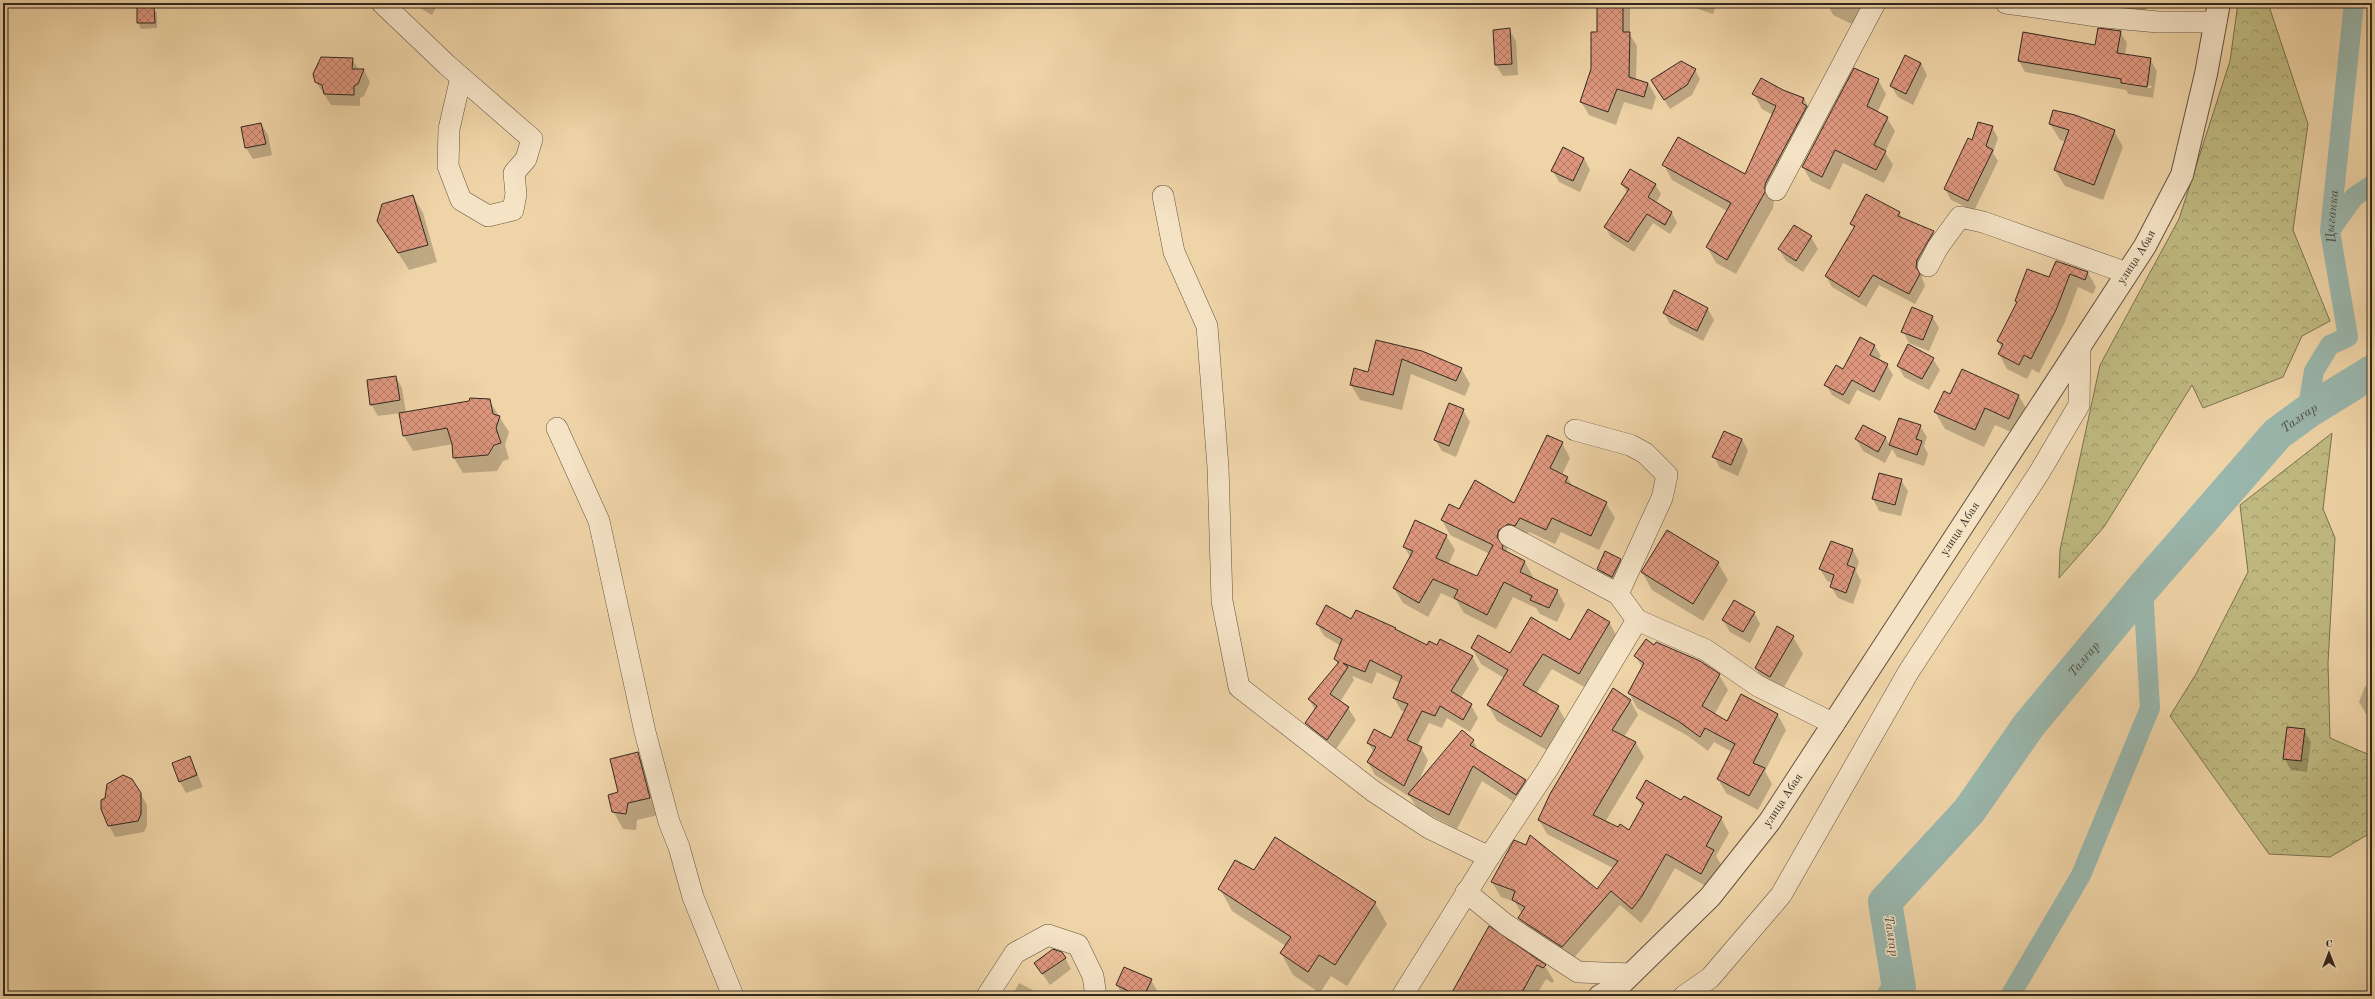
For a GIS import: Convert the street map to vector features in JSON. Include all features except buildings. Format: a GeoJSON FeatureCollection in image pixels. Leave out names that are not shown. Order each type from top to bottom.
{"type":"FeatureCollection","features":[{"type":"Feature","properties":{"kind":"street"},"geometry":{"type":"LineString","coordinates":[[382,3],[461,77],[532,138],[526,159],[514,173],[516,194],[513,210],[488,216],[461,200],[448,166],[449,129],[461,77]]}},
{"type":"Feature","properties":{"kind":"street"},"geometry":{"type":"LineString","coordinates":[[1776,190],[1875,3]]}},
{"type":"Feature","properties":{"kind":"street"},"geometry":{"type":"LineString","coordinates":[[2006,3],[2044,10],[2150,22],[2218,13]]}},
{"type":"Feature","properties":{"kind":"street","name":"улица Абая"},"geometry":{"type":"LineString","coordinates":[[1600,996],[1620,985],[1710,897],[1770,821],[2145,246],[2182,174],[2206,74],[2218,13]]}},
{"type":"Feature","properties":{"kind":"street"},"geometry":{"type":"LineString","coordinates":[[1163,196],[1174,252],[1207,326],[1218,467],[1222,601],[1239,687],[1373,791],[1429,828],[1489,857]]}},
{"type":"Feature","properties":{"kind":"street"},"geometry":{"type":"LineString","coordinates":[[1928,266],[1938,247],[1960,217],[1983,222],[2128,273]]}},
{"type":"Feature","properties":{"kind":"street"},"geometry":{"type":"LineString","coordinates":[[1684,996],[1710,978],[1781,895],[1909,671],[2043,466],[2080,405],[2080,345]]}},
{"type":"Feature","properties":{"kind":"street"},"geometry":{"type":"LineString","coordinates":[[557,428],[599,521],[645,732],[669,822],[679,847],[693,897],[733,996]]}},
{"type":"Feature","properties":{"kind":"street"},"geometry":{"type":"LineString","coordinates":[[1575,430],[1630,445],[1645,453],[1667,474],[1662,498],[1618,594]]}},
{"type":"Feature","properties":{"kind":"street"},"geometry":{"type":"LineString","coordinates":[[1509,536],[1618,594],[1637,620],[1706,650],[1758,686],[1834,724]]}},
{"type":"Feature","properties":{"kind":"street"},"geometry":{"type":"LineString","coordinates":[[1402,996],[1466,892],[1547,770],[1637,620]]}},
{"type":"Feature","properties":{"kind":"street"},"geometry":{"type":"LineString","coordinates":[[1466,892],[1505,924],[1578,972],[1631,974]]}},
{"type":"Feature","properties":{"kind":"street"},"geometry":{"type":"LineString","coordinates":[[987,996],[1015,953],[1048,935],[1078,945],[1093,976],[1096,996]]}},
{"type":"Feature","properties":{"kind":"green space"},"geometry":{"type":"Polygon","coordinates":[[[2238,3],[2268,3],[2308,124],[2293,230],[2330,321],[2302,336],[2283,377],[2203,408],[2192,385],[2104,527],[2059,578],[2060,550],[2100,365],[2179,219],[2230,61],[2238,3]]]}},
{"type":"Feature","properties":{"kind":"green space"},"geometry":{"type":"Polygon","coordinates":[[[2332,433],[2323,509],[2335,538],[2328,663],[2330,738],[2372,756],[2372,832],[2330,857],[2269,854],[2170,716],[2196,674],[2248,572],[2240,505],[2332,433]]]}},
{"type":"Feature","properties":{"kind":"waterway","name":"Цыганка"},"geometry":{"type":"LineString","coordinates":[[2307,412],[2314,371],[2330,345],[2348,337],[2330,231],[2354,3]]}},
{"type":"Feature","properties":{"kind":"waterway"},"geometry":{"type":"LineString","coordinates":[[2331,229],[2354,197],[2372,185]]}},
{"type":"Feature","properties":{"kind":"waterway","name":"Талғар"},"geometry":{"type":"LineString","coordinates":[[1894,996],[1899,988],[1885,902],[1969,811],[2029,725],[2143,588],[2277,434],[2307,412],[2372,372]]}},
{"type":"Feature","properties":{"kind":"waterway"},"geometry":{"type":"LineString","coordinates":[[2010,996],[2081,875],[2150,708],[2143,588]]}}]}
